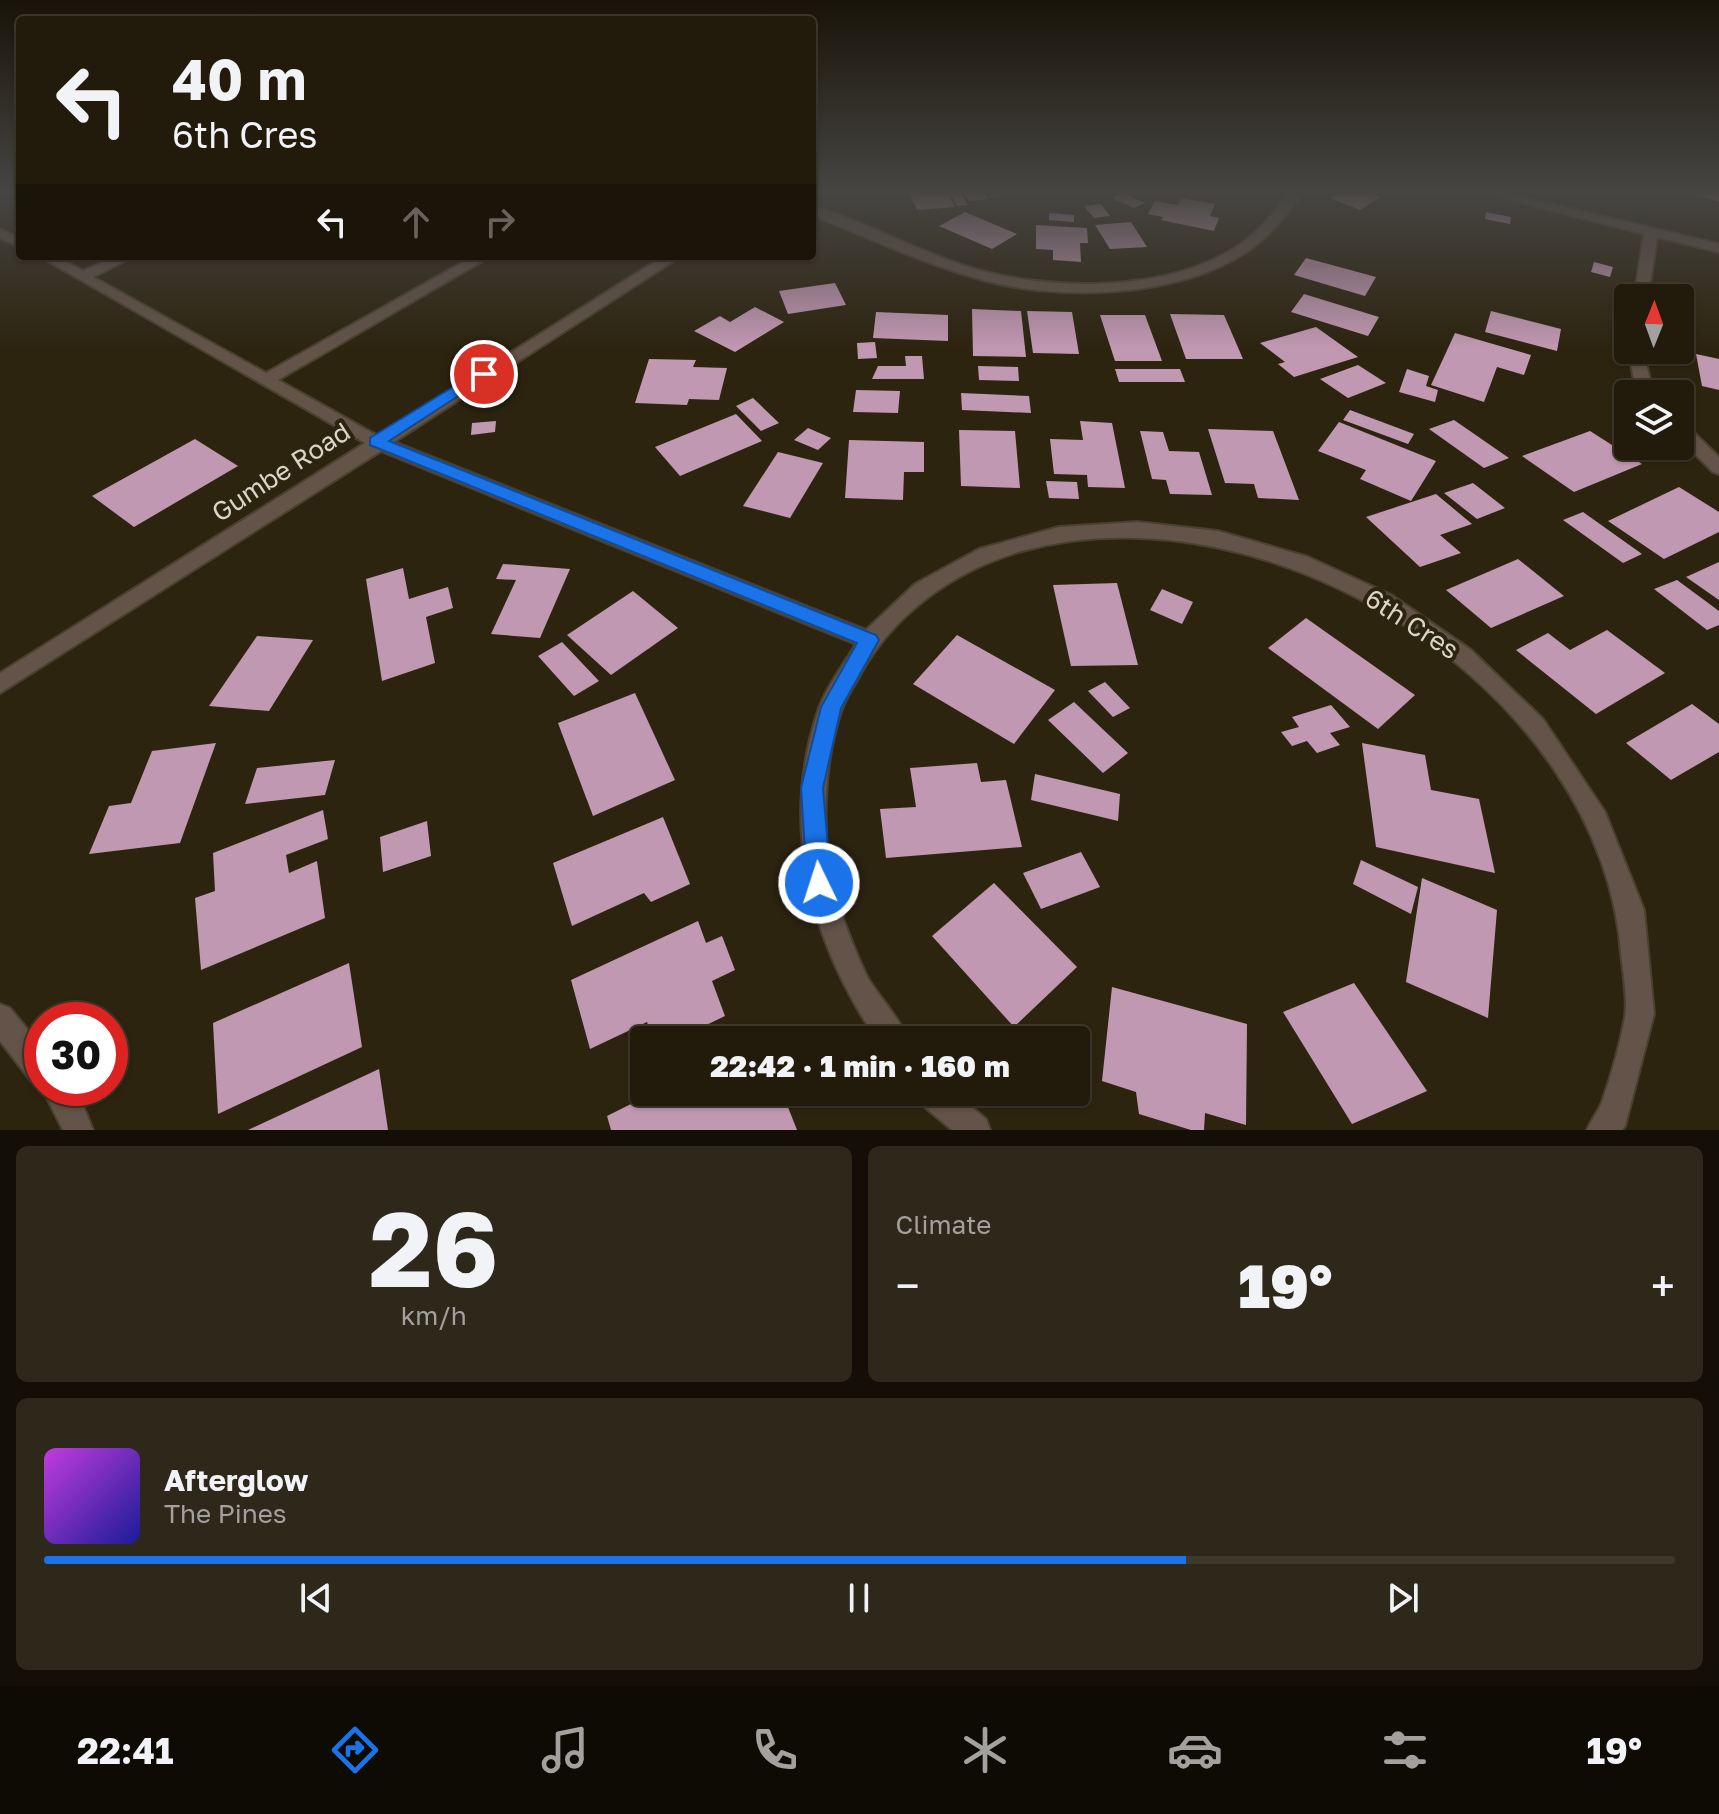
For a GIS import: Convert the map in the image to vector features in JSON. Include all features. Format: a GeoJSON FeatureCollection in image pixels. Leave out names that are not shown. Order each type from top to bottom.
{"type":"FeatureCollection","features":[{"type":"Feature","properties":{"kind":"street"},"geometry":{"type":"LineString","coordinates":[[897,243],[984,276],[1032,285],[1076,287],[1153,281],[1216,265],[1250,243]]}},
{"type":"Feature","properties":{"kind":"street"},"geometry":{"type":"LineString","coordinates":[[1643,284],[1649,243]]}},
{"type":"Feature","properties":{"kind":"street"},"geometry":{"type":"LineString","coordinates":[[1699,243],[1719,248]]}},
{"type":"Feature","properties":{"kind":"street"},"geometry":{"type":"LineString","coordinates":[[54,260],[376,442],[869,640]]}},
{"type":"Feature","properties":{"kind":"street"},"geometry":{"type":"LineString","coordinates":[[85,275],[119,260]]}},
{"type":"Feature","properties":{"kind":"street"},"geometry":{"type":"LineString","coordinates":[[267,379],[477,260]]}},
{"type":"Feature","properties":{"kind":"street","name":"Gumbe Road"},"geometry":{"type":"LineString","coordinates":[[0,684],[376,442],[668,260]]}},
{"type":"Feature","properties":{"kind":"street"},"geometry":{"type":"LineString","coordinates":[[1694,443],[1719,468]]}},
{"type":"Feature","properties":{"kind":"street","name":"6th Cres"},"geometry":{"type":"LineString","coordinates":[[884,1026],[857,986],[819,883],[812,788],[831,707],[869,640],[922,589],[986,554],[1059,534],[1137,529],[1218,538],[1301,562],[1384,601],[1463,656],[1535,726],[1593,812],[1631,910],[1640,1014],[1614,1115],[1602,1130]]}},
{"type":"Feature","properties":{"kind":"street"},"geometry":{"type":"LineString","coordinates":[[0,1018],[24,1048]]}},
{"type":"Feature","properties":{"kind":"street"},"geometry":{"type":"LineString","coordinates":[[69,1106],[78,1130]]}},
{"type":"Feature","properties":{"kind":"street"},"geometry":{"type":"LineString","coordinates":[[947,1106],[975,1130]]}},
{"type":"Feature","properties":{"kind":"building"},"geometry":{"type":"Polygon","coordinates":[[[978,243],[1002,243],[992,249],[978,243]]]}},
{"type":"Feature","properties":{"kind":"building"},"geometry":{"type":"Polygon","coordinates":[[[1036,243],[1088,243],[1080,243],[1081,262],[1053,260],[1053,250],[1036,249],[1036,243]]]}},
{"type":"Feature","properties":{"kind":"building"},"geometry":{"type":"Polygon","coordinates":[[[1106,243],[1144,243],[1147,247],[1110,249],[1106,243]]]}},
{"type":"Feature","properties":{"kind":"building"},"geometry":{"type":"Polygon","coordinates":[[[1306,258],[1376,277],[1365,296],[1294,275],[1306,258]]]}},
{"type":"Feature","properties":{"kind":"building"},"geometry":{"type":"Polygon","coordinates":[[[1594,262],[1613,267],[1610,277],[1591,272],[1594,262]]]}},
{"type":"Feature","properties":{"kind":"building"},"geometry":{"type":"Polygon","coordinates":[[[835,283],[846,305],[788,314],[779,291],[835,283]]]}},
{"type":"Feature","properties":{"kind":"building"},"geometry":{"type":"Polygon","coordinates":[[[1304,294],[1379,317],[1368,336],[1291,312],[1304,294]]]}},
{"type":"Feature","properties":{"kind":"building"},"geometry":{"type":"Polygon","coordinates":[[[755,307],[784,322],[735,352],[694,331],[720,316],[730,322],[755,307]]]}},
{"type":"Feature","properties":{"kind":"building"},"geometry":{"type":"Polygon","coordinates":[[[972,309],[1021,311],[1026,357],[973,356],[972,309]]]}},
{"type":"Feature","properties":{"kind":"building"},"geometry":{"type":"Polygon","coordinates":[[[1027,311],[1072,312],[1079,354],[1033,353],[1027,311]]]}},
{"type":"Feature","properties":{"kind":"building"},"geometry":{"type":"Polygon","coordinates":[[[1491,311],[1561,329],[1557,351],[1485,332],[1491,311]]]}},
{"type":"Feature","properties":{"kind":"building"},"geometry":{"type":"Polygon","coordinates":[[[876,312],[948,315],[948,341],[873,338],[876,312]]]}},
{"type":"Feature","properties":{"kind":"building"},"geometry":{"type":"Polygon","coordinates":[[[1170,314],[1224,315],[1243,359],[1186,359],[1170,314]]]}},
{"type":"Feature","properties":{"kind":"building"},"geometry":{"type":"Polygon","coordinates":[[[1100,315],[1145,315],[1162,361],[1115,361],[1100,315]]]}},
{"type":"Feature","properties":{"kind":"building"},"geometry":{"type":"Polygon","coordinates":[[[1316,327],[1358,357],[1294,377],[1278,364],[1285,362],[1260,343],[1316,327]]]}},
{"type":"Feature","properties":{"kind":"building"},"geometry":{"type":"Polygon","coordinates":[[[1455,333],[1531,355],[1524,375],[1497,367],[1484,402],[1431,385],[1455,333]]]}},
{"type":"Feature","properties":{"kind":"building"},"geometry":{"type":"Polygon","coordinates":[[[875,342],[877,358],[858,359],[857,343],[875,342]]]}},
{"type":"Feature","properties":{"kind":"building"},"geometry":{"type":"Polygon","coordinates":[[[1696,354],[1719,359],[1719,390],[1702,386],[1696,354]]]}},
{"type":"Feature","properties":{"kind":"building"},"geometry":{"type":"Polygon","coordinates":[[[905,356],[922,356],[924,379],[872,379],[878,366],[906,366],[905,356]]]}},
{"type":"Feature","properties":{"kind":"building"},"geometry":{"type":"Polygon","coordinates":[[[649,359],[696,360],[693,367],[727,368],[719,400],[689,399],[687,405],[635,403],[649,359]]]}},
{"type":"Feature","properties":{"kind":"building"},"geometry":{"type":"Polygon","coordinates":[[[1358,365],[1386,383],[1348,398],[1320,379],[1358,365]]]}},
{"type":"Feature","properties":{"kind":"building"},"geometry":{"type":"Polygon","coordinates":[[[978,366],[1018,367],[1019,381],[979,380],[978,366]]]}},
{"type":"Feature","properties":{"kind":"building"},"geometry":{"type":"Polygon","coordinates":[[[1115,369],[1180,369],[1185,382],[1119,382],[1115,369]]]}},
{"type":"Feature","properties":{"kind":"building"},"geometry":{"type":"Polygon","coordinates":[[[1407,369],[1429,376],[1426,386],[1438,390],[1435,402],[1399,392],[1407,369]]]}},
{"type":"Feature","properties":{"kind":"building"},"geometry":{"type":"Polygon","coordinates":[[[856,390],[900,391],[898,413],[853,412],[856,390]]]}},
{"type":"Feature","properties":{"kind":"building"},"geometry":{"type":"Polygon","coordinates":[[[961,393],[1029,396],[1031,413],[962,410],[961,393]]]}},
{"type":"Feature","properties":{"kind":"building"},"geometry":{"type":"Polygon","coordinates":[[[753,398],[779,423],[761,431],[736,406],[753,398]]]}},
{"type":"Feature","properties":{"kind":"building"},"geometry":{"type":"Polygon","coordinates":[[[1350,410],[1414,434],[1408,444],[1343,420],[1350,410]]]}},
{"type":"Feature","properties":{"kind":"building"},"geometry":{"type":"Polygon","coordinates":[[[736,414],[762,441],[680,476],[655,447],[736,414]]]}},
{"type":"Feature","properties":{"kind":"building"},"geometry":{"type":"Polygon","coordinates":[[[1454,420],[1509,458],[1484,468],[1429,429],[1454,420]]]}},
{"type":"Feature","properties":{"kind":"building"},"geometry":{"type":"Polygon","coordinates":[[[496,421],[495,432],[471,435],[472,423],[496,421]]]}},
{"type":"Feature","properties":{"kind":"building"},"geometry":{"type":"Polygon","coordinates":[[[1080,421],[1112,423],[1125,488],[1088,487],[1087,475],[1054,474],[1050,439],[1083,440],[1080,421]]]}},
{"type":"Feature","properties":{"kind":"building"},"geometry":{"type":"Polygon","coordinates":[[[1339,422],[1436,461],[1411,501],[1360,479],[1366,470],[1318,451],[1339,422]]]}},
{"type":"Feature","properties":{"kind":"building"},"geometry":{"type":"Polygon","coordinates":[[[808,428],[831,438],[818,450],[794,440],[808,428]]]}},
{"type":"Feature","properties":{"kind":"building"},"geometry":{"type":"Polygon","coordinates":[[[1208,429],[1273,431],[1299,500],[1258,498],[1254,484],[1225,483],[1208,429]]]}},
{"type":"Feature","properties":{"kind":"building"},"geometry":{"type":"Polygon","coordinates":[[[959,430],[1015,431],[1020,488],[961,486],[959,430]]]}},
{"type":"Feature","properties":{"kind":"building"},"geometry":{"type":"Polygon","coordinates":[[[1140,431],[1163,432],[1169,451],[1199,452],[1212,495],[1170,494],[1166,480],[1152,479],[1140,431]]]}},
{"type":"Feature","properties":{"kind":"building"},"geometry":{"type":"Polygon","coordinates":[[[1590,431],[1614,446],[1614,460],[1636,460],[1642,464],[1574,492],[1522,456],[1590,431]]]}},
{"type":"Feature","properties":{"kind":"building"},"geometry":{"type":"Polygon","coordinates":[[[195,439],[238,466],[134,527],[92,496],[195,439]]]}},
{"type":"Feature","properties":{"kind":"building"},"geometry":{"type":"Polygon","coordinates":[[[849,440],[924,442],[924,472],[904,472],[903,500],[845,498],[849,440]]]}},
{"type":"Feature","properties":{"kind":"building"},"geometry":{"type":"Polygon","coordinates":[[[778,452],[823,463],[790,518],[743,506],[778,452]]]}},
{"type":"Feature","properties":{"kind":"building"},"geometry":{"type":"Polygon","coordinates":[[[1046,481],[1077,482],[1079,499],[1049,498],[1046,481]]]}},
{"type":"Feature","properties":{"kind":"building"},"geometry":{"type":"Polygon","coordinates":[[[1473,483],[1505,508],[1477,519],[1444,493],[1473,483]]]}},
{"type":"Feature","properties":{"kind":"building"},"geometry":{"type":"Polygon","coordinates":[[[1679,487],[1719,512],[1719,532],[1664,559],[1608,521],[1679,487]]]}},
{"type":"Feature","properties":{"kind":"building"},"geometry":{"type":"Polygon","coordinates":[[[1436,494],[1472,524],[1440,535],[1461,553],[1420,567],[1366,517],[1436,494]]]}},
{"type":"Feature","properties":{"kind":"building"},"geometry":{"type":"Polygon","coordinates":[[[1583,512],[1642,554],[1623,563],[1563,520],[1583,512]]]}},
{"type":"Feature","properties":{"kind":"building"},"geometry":{"type":"Polygon","coordinates":[[[1518,559],[1564,596],[1491,628],[1446,590],[1518,559]]]}},
{"type":"Feature","properties":{"kind":"building"},"geometry":{"type":"Polygon","coordinates":[[[1719,562],[1719,600],[1686,577],[1719,562]]]}},
{"type":"Feature","properties":{"kind":"building"},"geometry":{"type":"Polygon","coordinates":[[[503,564],[570,569],[540,638],[491,634],[516,580],[496,579],[503,564]]]}},
{"type":"Feature","properties":{"kind":"building"},"geometry":{"type":"Polygon","coordinates":[[[403,568],[409,599],[448,587],[453,608],[426,617],[435,663],[382,681],[366,579],[403,568]]]}},
{"type":"Feature","properties":{"kind":"building"},"geometry":{"type":"Polygon","coordinates":[[[1677,580],[1719,611],[1719,625],[1707,630],[1654,589],[1677,580]]]}},
{"type":"Feature","properties":{"kind":"building"},"geometry":{"type":"Polygon","coordinates":[[[1117,583],[1138,665],[1071,666],[1053,585],[1117,583]]]}},
{"type":"Feature","properties":{"kind":"building"},"geometry":{"type":"Polygon","coordinates":[[[1162,589],[1193,602],[1182,624],[1150,610],[1162,589]]]}},
{"type":"Feature","properties":{"kind":"building"},"geometry":{"type":"Polygon","coordinates":[[[633,591],[678,628],[611,675],[567,635],[633,591]]]}},
{"type":"Feature","properties":{"kind":"building"},"geometry":{"type":"Polygon","coordinates":[[[1306,618],[1415,695],[1378,729],[1268,648],[1306,618]]]}},
{"type":"Feature","properties":{"kind":"building"},"geometry":{"type":"Polygon","coordinates":[[[1607,630],[1665,673],[1596,714],[1516,650],[1548,633],[1570,650],[1607,630]]]}},
{"type":"Feature","properties":{"kind":"building"},"geometry":{"type":"Polygon","coordinates":[[[957,635],[1055,690],[1014,744],[913,684],[957,635]]]}},
{"type":"Feature","properties":{"kind":"building"},"geometry":{"type":"Polygon","coordinates":[[[257,636],[313,640],[269,711],[209,706],[257,636]]]}},
{"type":"Feature","properties":{"kind":"building"},"geometry":{"type":"Polygon","coordinates":[[[562,642],[599,681],[574,696],[538,656],[562,642]]]}},
{"type":"Feature","properties":{"kind":"building"},"geometry":{"type":"Polygon","coordinates":[[[1105,682],[1130,708],[1113,717],[1088,691],[1105,682]]]}},
{"type":"Feature","properties":{"kind":"building"},"geometry":{"type":"Polygon","coordinates":[[[635,693],[675,780],[593,816],[558,723],[635,693]]]}},
{"type":"Feature","properties":{"kind":"building"},"geometry":{"type":"Polygon","coordinates":[[[1074,702],[1128,753],[1103,773],[1048,720],[1074,702]]]}},
{"type":"Feature","properties":{"kind":"building"},"geometry":{"type":"Polygon","coordinates":[[[1692,704],[1719,724],[1719,752],[1671,780],[1626,743],[1692,704]]]}},
{"type":"Feature","properties":{"kind":"building"},"geometry":{"type":"Polygon","coordinates":[[[1331,705],[1350,727],[1330,733],[1340,745],[1317,753],[1307,741],[1292,746],[1281,732],[1299,727],[1292,717],[1331,705]]]}},
{"type":"Feature","properties":{"kind":"building"},"geometry":{"type":"Polygon","coordinates":[[[216,743],[180,843],[89,854],[109,806],[131,803],[152,751],[216,743]]]}},
{"type":"Feature","properties":{"kind":"building"},"geometry":{"type":"Polygon","coordinates":[[[1362,743],[1425,755],[1431,790],[1479,799],[1495,873],[1376,847],[1362,743]]]}},
{"type":"Feature","properties":{"kind":"building"},"geometry":{"type":"Polygon","coordinates":[[[335,760],[325,795],[245,804],[257,768],[335,760]]]}},
{"type":"Feature","properties":{"kind":"building"},"geometry":{"type":"Polygon","coordinates":[[[977,763],[981,782],[1006,780],[1022,847],[886,858],[880,809],[916,807],[910,768],[977,763]]]}},
{"type":"Feature","properties":{"kind":"building"},"geometry":{"type":"Polygon","coordinates":[[[1035,774],[1120,794],[1118,821],[1031,800],[1035,774]]]}},
{"type":"Feature","properties":{"kind":"building"},"geometry":{"type":"Polygon","coordinates":[[[323,810],[328,839],[286,855],[289,873],[317,861],[325,918],[201,970],[195,898],[215,891],[213,853],[323,810]]]}},
{"type":"Feature","properties":{"kind":"building"},"geometry":{"type":"Polygon","coordinates":[[[663,817],[690,884],[651,902],[644,893],[572,926],[553,863],[663,817]]]}},
{"type":"Feature","properties":{"kind":"building"},"geometry":{"type":"Polygon","coordinates":[[[427,821],[431,856],[383,872],[380,837],[427,821]]]}},
{"type":"Feature","properties":{"kind":"building"},"geometry":{"type":"Polygon","coordinates":[[[1081,852],[1100,887],[1041,909],[1023,873],[1081,852]]]}},
{"type":"Feature","properties":{"kind":"building"},"geometry":{"type":"Polygon","coordinates":[[[1361,860],[1418,887],[1411,914],[1353,884],[1361,860]]]}},
{"type":"Feature","properties":{"kind":"building"},"geometry":{"type":"Polygon","coordinates":[[[1422,878],[1497,910],[1488,1018],[1406,982],[1422,878]]]}},
{"type":"Feature","properties":{"kind":"building"},"geometry":{"type":"Polygon","coordinates":[[[994,883],[1077,967],[1013,1026],[932,936],[994,883]]]}},
{"type":"Feature","properties":{"kind":"building"},"geometry":{"type":"Polygon","coordinates":[[[698,921],[706,943],[722,936],[735,970],[712,981],[725,1016],[704,1026],[649,1026],[647,1022],[630,1026],[630,1030],[590,1049],[571,980],[698,921]]]}},
{"type":"Feature","properties":{"kind":"building"},"geometry":{"type":"Polygon","coordinates":[[[349,963],[362,1047],[218,1114],[213,1023],[349,963]]]}},
{"type":"Feature","properties":{"kind":"building"},"geometry":{"type":"Polygon","coordinates":[[[1354,983],[1427,1091],[1352,1124],[1283,1012],[1354,983]]]}},
{"type":"Feature","properties":{"kind":"building"},"geometry":{"type":"Polygon","coordinates":[[[1112,987],[1247,1024],[1246,1125],[1205,1113],[1204,1130],[1191,1130],[1139,1114],[1136,1092],[1102,1081],[1112,987]]]}},
{"type":"Feature","properties":{"kind":"building"},"geometry":{"type":"Polygon","coordinates":[[[379,1069],[388,1130],[248,1130],[379,1069]]]}},
{"type":"Feature","properties":{"kind":"building"},"geometry":{"type":"Polygon","coordinates":[[[630,1104],[788,1106],[797,1130],[611,1130],[607,1116],[630,1104]]]}},
{"type":"Feature","properties":{"kind":"route"},"geometry":{"type":"LineString","coordinates":[[484,374],[376,442],[869,640],[831,707],[812,788],[819,883]]}}]}
